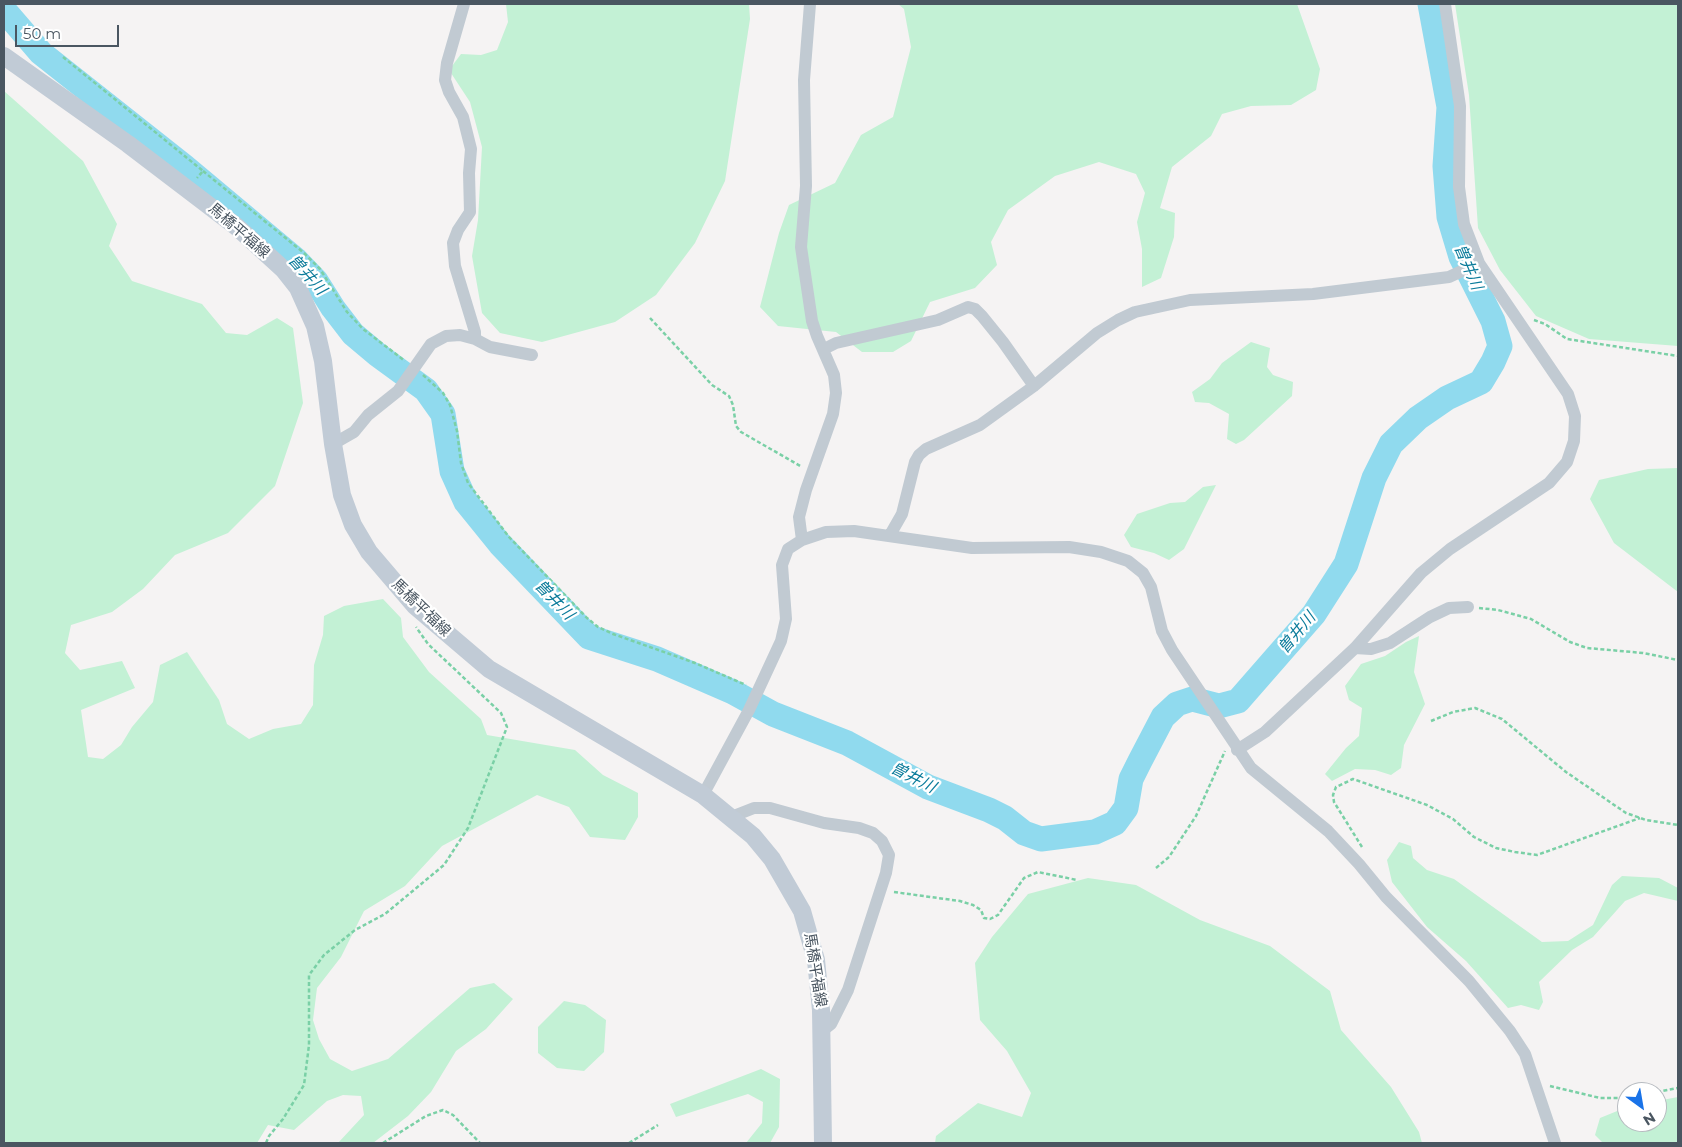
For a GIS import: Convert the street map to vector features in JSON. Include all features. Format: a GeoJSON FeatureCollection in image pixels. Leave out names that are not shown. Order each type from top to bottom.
{"type":"FeatureCollection","features":[{"type":"Feature","properties":{"kind":"main road","name":"馬橋平福線"},"geometry":{"type":"LineString","coordinates":[[4,56],[188,188],[237,227],[283,269],[298,288],[315,326],[323,361],[333,444],[342,495],[353,525],[369,552],[415,606],[489,669],[703,795],[753,836],[772,859],[802,911],[816,960],[822,1031],[823,1143]]}},
{"type":"Feature","properties":{"kind":"street"},"geometry":{"type":"LineString","coordinates":[[464,4],[447,63],[445,80],[449,92],[463,116],[471,149],[469,173],[470,212],[458,230],[453,243],[455,266],[475,332],[475,339]]}},
{"type":"Feature","properties":{"kind":"street"},"geometry":{"type":"LineString","coordinates":[[802,540],[800,517],[812,473],[833,414],[836,393],[834,375],[824,348],[816,336],[812,321],[801,247],[806,186],[804,80],[810,4]]}},
{"type":"Feature","properties":{"kind":"street"},"geometry":{"type":"LineString","coordinates":[[1235,746],[1265,732],[1355,648],[1421,573],[1450,550],[1548,483],[1567,462],[1574,441],[1575,416],[1568,394],[1477,264],[1464,224],[1459,187],[1460,106],[1445,4]]}},
{"type":"Feature","properties":{"kind":"street"},"geometry":{"type":"LineString","coordinates":[[890,535],[902,514],[915,462],[919,455],[926,449],[980,425],[1034,386],[1097,333],[1135,312],[1190,300],[1313,294],[1450,277],[1477,264]]}},
{"type":"Feature","properties":{"kind":"street"},"geometry":{"type":"LineString","coordinates":[[824,348],[853,339],[938,320],[968,307],[975,308],[1034,386]]}},
{"type":"Feature","properties":{"kind":"street"},"geometry":{"type":"LineString","coordinates":[[333,444],[354,432],[368,414],[405,384],[432,344],[446,336],[460,335],[475,339],[490,348],[532,355]]}},
{"type":"Feature","properties":{"kind":"street"},"geometry":{"type":"LineString","coordinates":[[703,795],[758,693],[781,641],[786,619],[782,565],[788,550],[802,540],[826,532],[854,530],[972,548],[1069,547],[1101,552],[1128,561],[1143,573],[1151,587],[1162,632],[1204,700],[1251,768],[1328,831],[1359,864],[1386,897],[1469,981],[1510,1031],[1525,1054],[1555,1143]]}},
{"type":"Feature","properties":{"kind":"street"},"geometry":{"type":"LineString","coordinates":[[1355,648],[1371,649],[1390,643],[1430,617],[1449,608],[1468,607]]}},
{"type":"Feature","properties":{"kind":"street"},"geometry":{"type":"LineString","coordinates":[[731,817],[754,808],[770,808],[824,823],[859,828],[873,833],[882,841],[889,855],[848,990],[832,1024],[822,1031]]}},
{"type":"Feature","properties":{"kind":"path"},"geometry":{"type":"LineString","coordinates":[[63,57],[202,172],[304,253],[320,269],[347,312],[363,330],[442,394],[450,405],[466,476],[483,506],[509,537],[587,618],[598,627],[613,634],[695,663],[758,693]]}},
{"type":"Feature","properties":{"kind":"path"},"geometry":{"type":"LineString","coordinates":[[650,318],[712,385],[728,396],[733,405],[736,426],[741,432],[812,473]]}},
{"type":"Feature","properties":{"kind":"path"},"geometry":{"type":"LineString","coordinates":[[1517,321],[1530,319],[1545,324],[1567,339],[1678,356]]}},
{"type":"Feature","properties":{"kind":"path"},"geometry":{"type":"LineString","coordinates":[[266,1143],[268,1136],[283,1119],[304,1085],[309,1045],[309,975],[324,955],[355,930],[385,914],[444,865],[468,828],[507,727],[501,713],[428,644],[416,625],[414,618],[415,606]]}},
{"type":"Feature","properties":{"kind":"path"},"geometry":{"type":"LineString","coordinates":[[1468,607],[1498,610],[1531,619],[1570,642],[1587,648],[1642,653],[1678,660]]}},
{"type":"Feature","properties":{"kind":"path"},"geometry":{"type":"LineString","coordinates":[[1431,721],[1453,712],[1476,708],[1502,719],[1566,772],[1626,813],[1640,818],[1678,825]]}},
{"type":"Feature","properties":{"kind":"path"},"geometry":{"type":"LineString","coordinates":[[1156,868],[1169,857],[1196,816],[1223,753],[1235,746]]}},
{"type":"Feature","properties":{"kind":"path"},"geometry":{"type":"LineString","coordinates":[[1359,864],[1364,858],[1364,852],[1359,839],[1334,802],[1333,795],[1336,786],[1353,779],[1427,805],[1453,819],[1474,836],[1496,848],[1537,855],[1640,818]]}},
{"type":"Feature","properties":{"kind":"path"},"geometry":{"type":"LineString","coordinates":[[879,891],[960,901],[973,905],[981,910],[984,918],[990,919],[998,915],[1024,878],[1038,872],[1077,880]]}},
{"type":"Feature","properties":{"kind":"path"},"geometry":{"type":"LineString","coordinates":[[1537,1087],[1554,1086],[1600,1098],[1617,1098]]}},
{"type":"Feature","properties":{"kind":"path"},"geometry":{"type":"LineString","coordinates":[[383,1143],[426,1116],[443,1110],[453,1115],[480,1143]]}},
{"type":"Feature","properties":{"kind":"path"},"geometry":{"type":"LineString","coordinates":[[629,1143],[658,1124]]}},
{"type":"Feature","properties":{"kind":"green space"},"geometry":{"type":"Polygon","coordinates":[[[506,4],[749,4],[750,19],[725,181],[695,243],[656,295],[615,322],[542,342],[500,333],[482,313],[472,256],[478,220],[482,147],[470,102],[449,70],[461,54],[481,55],[497,50],[508,22],[506,4]]]}},
{"type":"Feature","properties":{"kind":"green space"},"geometry":{"type":"Polygon","coordinates":[[[898,4],[1297,4],[1320,69],[1316,90],[1291,105],[1251,106],[1222,114],[1211,136],[1172,167],[1160,208],[1175,213],[1174,237],[1161,278],[1142,287],[1142,249],[1137,222],[1145,193],[1136,174],[1099,162],[1055,176],[1008,210],[991,242],[997,265],[975,288],[930,302],[911,341],[893,352],[862,352],[836,332],[778,326],[760,307],[779,233],[789,205],[835,183],[861,135],[893,117],[911,47],[904,9],[898,4]]]}},
{"type":"Feature","properties":{"kind":"green space"},"geometry":{"type":"Polygon","coordinates":[[[1455,4],[1678,4],[1678,346],[1589,339],[1536,316],[1500,270],[1478,228],[1469,95],[1455,4]]]}},
{"type":"Feature","properties":{"kind":"green space"},"geometry":{"type":"Polygon","coordinates":[[[4,91],[83,161],[117,224],[109,246],[132,281],[202,304],[226,333],[247,335],[277,318],[293,328],[303,403],[275,486],[228,533],[175,555],[143,589],[112,612],[71,625],[65,653],[80,670],[122,661],[135,688],[81,710],[88,757],[103,759],[121,745],[132,727],[153,702],[160,665],[187,652],[219,700],[227,724],[249,739],[273,729],[301,724],[313,705],[314,665],[323,635],[324,616],[344,606],[383,599],[401,618],[403,637],[429,672],[481,719],[487,735],[575,750],[603,775],[638,793],[638,817],[625,840],[590,837],[569,807],[537,795],[442,846],[405,886],[364,911],[341,957],[317,988],[313,1020],[319,1039],[330,1059],[352,1071],[388,1059],[470,988],[494,983],[513,999],[486,1029],[456,1051],[431,1092],[408,1116],[373,1143],[338,1143],[364,1115],[361,1096],[343,1095],[327,1101],[294,1130],[268,1125],[257,1143],[4,1143],[4,91]]]}},
{"type":"Feature","properties":{"kind":"green space"},"geometry":{"type":"Polygon","coordinates":[[[1251,342],[1270,348],[1267,367],[1273,375],[1293,382],[1292,396],[1244,440],[1236,444],[1227,439],[1229,414],[1209,403],[1195,402],[1192,392],[1210,379],[1222,363],[1251,342]]]}},
{"type":"Feature","properties":{"kind":"green space"},"geometry":{"type":"Polygon","coordinates":[[[1678,468],[1678,592],[1614,543],[1590,499],[1599,480],[1648,469],[1678,468]]]}},
{"type":"Feature","properties":{"kind":"green space"},"geometry":{"type":"Polygon","coordinates":[[[1216,485],[1184,549],[1169,560],[1154,553],[1131,547],[1124,535],[1137,514],[1170,503],[1185,502],[1203,487],[1216,485]]]}},
{"type":"Feature","properties":{"kind":"green space"},"geometry":{"type":"Polygon","coordinates":[[[1419,636],[1414,672],[1425,704],[1404,745],[1401,768],[1391,775],[1375,770],[1355,769],[1332,781],[1325,774],[1346,748],[1359,736],[1362,708],[1349,700],[1345,686],[1361,664],[1385,656],[1419,636]]]}},
{"type":"Feature","properties":{"kind":"green space"},"geometry":{"type":"Polygon","coordinates":[[[1399,842],[1411,846],[1413,858],[1427,870],[1454,879],[1542,942],[1568,941],[1593,925],[1612,885],[1622,876],[1659,878],[1678,888],[1678,901],[1644,893],[1625,901],[1593,937],[1572,950],[1539,982],[1543,1002],[1539,1010],[1521,1005],[1508,1008],[1466,961],[1427,927],[1392,882],[1387,860],[1399,842]]]}},
{"type":"Feature","properties":{"kind":"green space"},"geometry":{"type":"Polygon","coordinates":[[[1088,878],[1136,885],[1200,920],[1270,946],[1330,991],[1341,1030],[1391,1087],[1419,1132],[1422,1143],[935,1143],[936,1136],[978,1103],[1022,1117],[1031,1093],[1007,1051],[980,1020],[975,963],[992,937],[1028,894],[1088,878]]]}},
{"type":"Feature","properties":{"kind":"green space"},"geometry":{"type":"Polygon","coordinates":[[[564,1001],[585,1005],[606,1020],[604,1052],[584,1071],[557,1068],[538,1053],[538,1027],[564,1001]]]}},
{"type":"Feature","properties":{"kind":"green space"},"geometry":{"type":"Polygon","coordinates":[[[761,1069],[780,1079],[779,1127],[770,1143],[746,1143],[762,1123],[763,1102],[748,1094],[676,1117],[670,1104],[761,1069]]]}},
{"type":"Feature","properties":{"kind":"green space"},"geometry":{"type":"Polygon","coordinates":[[[1678,1097],[1678,1143],[1603,1143],[1595,1135],[1600,1118],[1617,1111],[1617,1132],[1667,1132],[1667,1099],[1678,1097]]]}},
{"type":"Feature","properties":{"kind":"waterway","name":"曽井川"},"geometry":{"type":"LineString","coordinates":[[4,10],[41,53],[185,167],[295,259],[316,281],[333,308],[353,334],[426,390],[443,414],[452,471],[466,502],[500,544],[589,637],[657,659],[733,692],[773,714],[847,743],[928,787],[989,810],[1005,818],[1024,833],[1041,839],[1095,832],[1115,823],[1126,808],[1131,779],[1140,761],[1163,717],[1177,704],[1192,699],[1219,706],[1238,701],[1314,614],[1346,564],[1374,478],[1391,444],[1418,418],[1447,398],[1481,382],[1493,362],[1500,346],[1493,321],[1461,257],[1449,217],[1445,166],[1449,107],[1430,4]]}}]}
